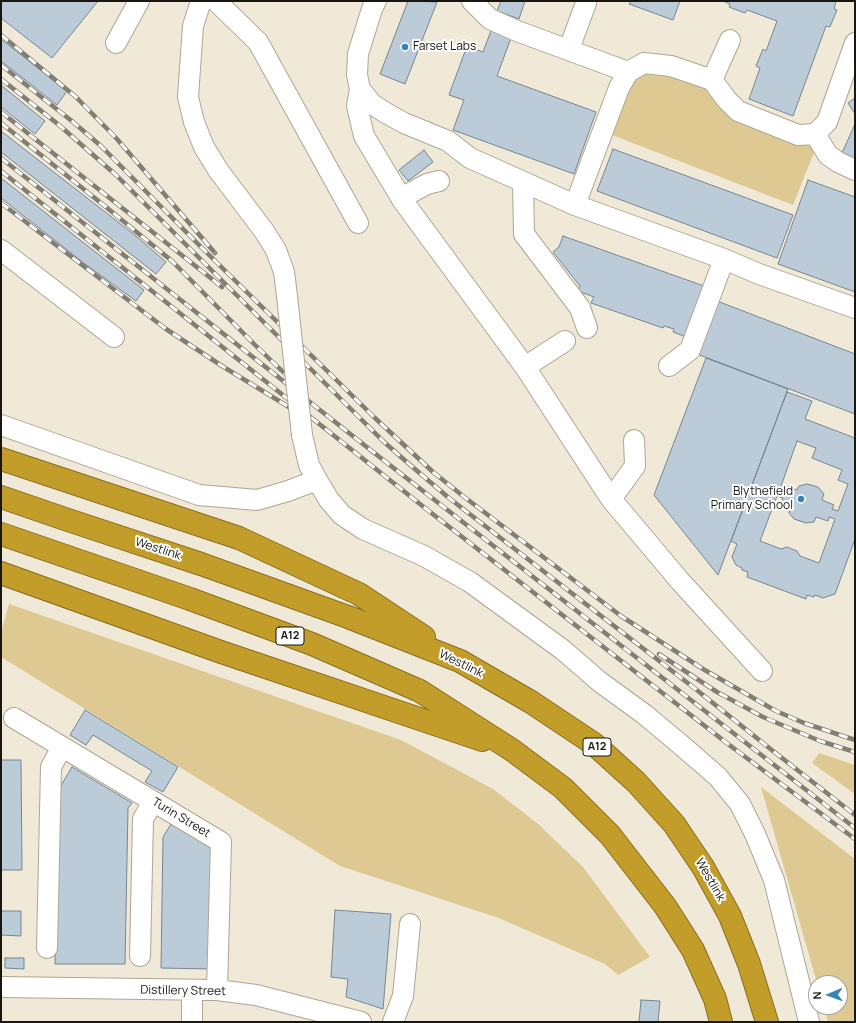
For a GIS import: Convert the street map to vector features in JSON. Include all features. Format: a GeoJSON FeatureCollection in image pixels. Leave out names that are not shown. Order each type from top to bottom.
{"type":"FeatureCollection","features":[{"type":"Feature","properties":{"kind":"highway"},"geometry":{"type":"LineString","coordinates":[[1,459],[239,538],[360,594],[460,661]]}},
{"type":"Feature","properties":{"kind":"highway","name":"Westlink"},"geometry":{"type":"LineString","coordinates":[[1,497],[208,566],[348,616],[460,661],[531,702],[594,744],[636,782],[674,824],[704,868],[730,916],[749,964],[767,1022]]}},
{"type":"Feature","properties":{"kind":"highway","name":"A12"},"geometry":{"type":"LineString","coordinates":[[1,534],[190,599],[319,647],[420,691],[512,750],[563,788],[610,835],[656,894],[692,950],[715,999],[721,1022]]}},
{"type":"Feature","properties":{"kind":"highway"},"geometry":{"type":"LineString","coordinates":[[1,573],[221,652],[512,750]]}},
{"type":"Feature","properties":{"kind":"street"},"geometry":{"type":"LineString","coordinates":[[116,42],[139,1]]}},
{"type":"Feature","properties":{"kind":"street"},"geometry":{"type":"LineString","coordinates":[[201,1],[193,26],[188,97],[194,122],[204,147],[218,170],[264,231],[276,250],[284,272],[302,435],[310,465],[317,480],[329,500],[342,515],[363,529],[424,556],[470,582],[563,650],[600,682],[644,714],[718,777],[740,804],[755,834],[774,880],[809,1022]]}},
{"type":"Feature","properties":{"kind":"street"},"geometry":{"type":"LineString","coordinates":[[216,1],[258,42],[358,223]]}},
{"type":"Feature","properties":{"kind":"street"},"geometry":{"type":"LineString","coordinates":[[472,1],[490,19],[517,31],[628,72]]}},
{"type":"Feature","properties":{"kind":"street"},"geometry":{"type":"LineString","coordinates":[[569,49],[586,3]]}},
{"type":"Feature","properties":{"kind":"street"},"geometry":{"type":"LineString","coordinates":[[369,4],[358,54],[357,75],[360,89],[357,106],[364,136],[401,198],[525,368],[611,499],[680,580],[762,671]]}},
{"type":"Feature","properties":{"kind":"street"},"geometry":{"type":"LineString","coordinates":[[712,80],[730,40]]}},
{"type":"Feature","properties":{"kind":"street"},"geometry":{"type":"LineString","coordinates":[[575,205],[619,88],[628,72],[644,63],[671,66],[712,80],[727,100],[738,111],[798,135],[815,134],[827,122],[855,43]]}},
{"type":"Feature","properties":{"kind":"street"},"geometry":{"type":"LineString","coordinates":[[360,89],[372,104],[392,117],[448,141],[470,158],[523,182],[575,205],[724,259],[759,274],[855,308]]}},
{"type":"Feature","properties":{"kind":"street"},"geometry":{"type":"LineString","coordinates":[[815,134],[828,154],[838,162],[855,170]]}},
{"type":"Feature","properties":{"kind":"street"},"geometry":{"type":"LineString","coordinates":[[401,198],[427,184],[439,181]]}},
{"type":"Feature","properties":{"kind":"street"},"geometry":{"type":"LineString","coordinates":[[523,182],[524,234],[580,308],[588,328]]}},
{"type":"Feature","properties":{"kind":"street"},"geometry":{"type":"LineString","coordinates":[[1,250],[114,337]]}},
{"type":"Feature","properties":{"kind":"street"},"geometry":{"type":"LineString","coordinates":[[669,366],[690,350],[724,259]]}},
{"type":"Feature","properties":{"kind":"street"},"geometry":{"type":"LineString","coordinates":[[525,368],[565,341]]}},
{"type":"Feature","properties":{"kind":"street"},"geometry":{"type":"LineString","coordinates":[[1,425],[199,495],[257,500],[288,491],[317,480]]}},
{"type":"Feature","properties":{"kind":"street"},"geometry":{"type":"LineString","coordinates":[[611,499],[635,466],[634,440]]}},
{"type":"Feature","properties":{"kind":"street","name":"Turin Street"},"geometry":{"type":"LineString","coordinates":[[14,718],[221,842],[217,990]]}},
{"type":"Feature","properties":{"kind":"street"},"geometry":{"type":"LineString","coordinates":[[47,948],[51,767],[62,747]]}},
{"type":"Feature","properties":{"kind":"street"},"geometry":{"type":"LineString","coordinates":[[140,956],[143,819],[153,802]]}},
{"type":"Feature","properties":{"kind":"street"},"geometry":{"type":"LineString","coordinates":[[393,1022],[403,996],[410,924]]}},
{"type":"Feature","properties":{"kind":"street","name":"Distillery Street"},"geometry":{"type":"LineString","coordinates":[[1,987],[192,991],[217,990],[256,995],[360,1022]]}},
{"type":"Feature","properties":{"kind":"street"},"geometry":{"type":"LineString","coordinates":[[192,991],[192,1022]]}},
{"type":"Feature","properties":{"kind":"shaded area"},"geometry":{"type":"Polygon","coordinates":[[[652,71],[712,83],[815,150],[793,205],[612,135],[632,82],[652,71]]]}},
{"type":"Feature","properties":{"kind":"shaded area"},"geometry":{"type":"Polygon","coordinates":[[[9,604],[401,740],[493,789],[537,823],[583,867],[650,957],[618,975],[605,964],[496,917],[340,866],[1,657],[1,633],[9,604]]]}},
{"type":"Feature","properties":{"kind":"shaded area"},"geometry":{"type":"Polygon","coordinates":[[[819,753],[855,765],[855,794],[812,763],[819,753]]]}},
{"type":"Feature","properties":{"kind":"shaded area"},"geometry":{"type":"Polygon","coordinates":[[[761,787],[855,859],[855,1022],[828,1022],[826,1015],[848,1015],[848,975],[815,975],[761,787]]]}},
{"type":"Feature","properties":{"kind":"building"},"geometry":{"type":"Polygon","coordinates":[[[1,1],[98,1],[52,58],[1,18],[1,1]]]}},
{"type":"Feature","properties":{"kind":"building","name":"Farset Labs"},"geometry":{"type":"Polygon","coordinates":[[[408,1],[437,2],[405,84],[380,74],[408,1]]]}},
{"type":"Feature","properties":{"kind":"building"},"geometry":{"type":"Polygon","coordinates":[[[501,1],[525,1],[519,19],[497,11],[501,1]]]}},
{"type":"Feature","properties":{"kind":"building"},"geometry":{"type":"Polygon","coordinates":[[[631,1],[680,1],[673,20],[629,4],[631,1]]]}},
{"type":"Feature","properties":{"kind":"building"},"geometry":{"type":"Polygon","coordinates":[[[723,1],[836,1],[834,9],[837,10],[830,27],[826,26],[793,116],[749,99],[760,68],[756,66],[763,49],[766,51],[777,21],[747,10],[745,13],[729,7],[730,4],[723,1]]]}},
{"type":"Feature","properties":{"kind":"building"},"geometry":{"type":"Polygon","coordinates":[[[492,28],[512,35],[497,76],[596,112],[574,174],[453,130],[464,100],[449,95],[467,46],[483,52],[492,28]]]}},
{"type":"Feature","properties":{"kind":"building"},"geometry":{"type":"Polygon","coordinates":[[[1,39],[67,91],[57,105],[1,61],[1,39]]]}},
{"type":"Feature","properties":{"kind":"building"},"geometry":{"type":"Polygon","coordinates":[[[1,85],[45,121],[35,134],[1,107],[1,85]]]}},
{"type":"Feature","properties":{"kind":"building"},"geometry":{"type":"Polygon","coordinates":[[[855,98],[855,114],[848,103],[855,98]]]}},
{"type":"Feature","properties":{"kind":"building"},"geometry":{"type":"Polygon","coordinates":[[[855,124],[855,159],[842,153],[855,124]]]}},
{"type":"Feature","properties":{"kind":"building"},"geometry":{"type":"Polygon","coordinates":[[[1,131],[136,236],[166,262],[156,274],[1,152],[1,131]]]}},
{"type":"Feature","properties":{"kind":"building"},"geometry":{"type":"Polygon","coordinates":[[[613,149],[793,215],[777,258],[597,191],[613,149]]]}},
{"type":"Feature","properties":{"kind":"building"},"geometry":{"type":"Polygon","coordinates":[[[424,150],[433,162],[408,181],[399,170],[424,150]]]}},
{"type":"Feature","properties":{"kind":"building"},"geometry":{"type":"Polygon","coordinates":[[[1,178],[144,290],[136,301],[85,264],[1,198],[1,178]]]}},
{"type":"Feature","properties":{"kind":"building"},"geometry":{"type":"Polygon","coordinates":[[[808,180],[855,197],[855,292],[778,264],[808,180]]]}},
{"type":"Feature","properties":{"kind":"building"},"geometry":{"type":"Polygon","coordinates":[[[563,236],[704,286],[686,337],[673,332],[674,329],[664,326],[663,328],[591,303],[594,297],[578,291],[580,286],[553,252],[559,247],[563,236]]]}},
{"type":"Feature","properties":{"kind":"building"},"geometry":{"type":"Polygon","coordinates":[[[717,301],[855,354],[855,414],[697,354],[717,301]]]}},
{"type":"Feature","properties":{"kind":"building"},"geometry":{"type":"Polygon","coordinates":[[[706,358],[788,389],[718,575],[654,495],[706,358]]]}},
{"type":"Feature","properties":{"kind":"building"},"geometry":{"type":"Polygon","coordinates":[[[787,392],[812,401],[805,419],[855,438],[855,539],[835,594],[823,598],[815,595],[814,597],[807,595],[806,599],[747,577],[748,572],[742,570],[742,568],[736,565],[732,557],[737,544],[731,541],[787,392]],[[797,441],[780,489],[786,491],[788,486],[797,490],[799,486],[807,484],[818,487],[824,494],[822,500],[834,505],[832,509],[838,511],[848,484],[838,480],[842,470],[812,458],[816,448],[797,441]],[[777,496],[760,541],[781,549],[787,547],[797,551],[800,556],[819,563],[835,519],[829,517],[828,521],[816,517],[814,522],[806,523],[794,519],[789,513],[791,507],[781,503],[783,498],[777,496]]]}},
{"type":"Feature","properties":{"kind":"building"},"geometry":{"type":"Polygon","coordinates":[[[85,710],[178,767],[163,792],[145,782],[152,771],[93,735],[86,745],[70,735],[85,710]]]}},
{"type":"Feature","properties":{"kind":"building"},"geometry":{"type":"Polygon","coordinates":[[[1,760],[21,760],[22,870],[1,870],[1,760]]]}},
{"type":"Feature","properties":{"kind":"building"},"geometry":{"type":"Polygon","coordinates":[[[72,767],[132,803],[128,808],[125,964],[55,964],[59,789],[72,767]]]}},
{"type":"Feature","properties":{"kind":"building"},"geometry":{"type":"Polygon","coordinates":[[[171,824],[213,849],[210,969],[161,968],[163,837],[171,824]]]}},
{"type":"Feature","properties":{"kind":"building"},"geometry":{"type":"Polygon","coordinates":[[[335,910],[391,914],[383,1009],[346,997],[348,979],[331,977],[335,910]]]}},
{"type":"Feature","properties":{"kind":"building"},"geometry":{"type":"Polygon","coordinates":[[[1,911],[21,911],[21,936],[1,935],[1,911]]]}},
{"type":"Feature","properties":{"kind":"building"},"geometry":{"type":"Polygon","coordinates":[[[5,958],[24,958],[24,969],[5,968],[5,958]]]}},
{"type":"Feature","properties":{"kind":"building"},"geometry":{"type":"Polygon","coordinates":[[[641,1000],[660,1001],[658,1022],[639,1022],[641,1000]]]}},
{"type":"Feature","properties":{"kind":"railway"},"geometry":{"type":"LineString","coordinates":[[1,35],[76,97],[117,139],[215,253]]}},
{"type":"Feature","properties":{"kind":"railway"},"geometry":{"type":"LineString","coordinates":[[1,65],[101,146],[202,248],[375,418],[433,472],[463,496],[621,616],[703,669],[776,711],[804,723],[855,740]]}},
{"type":"Feature","properties":{"kind":"railway"},"geometry":{"type":"LineString","coordinates":[[1,79],[59,125],[116,175],[383,441],[409,464],[449,498],[855,815]]}},
{"type":"Feature","properties":{"kind":"railway"},"geometry":{"type":"LineString","coordinates":[[1,112],[222,287]]}},
{"type":"Feature","properties":{"kind":"railway"},"geometry":{"type":"LineString","coordinates":[[1,123],[172,261],[303,391]]}},
{"type":"Feature","properties":{"kind":"railway"},"geometry":{"type":"LineString","coordinates":[[1,158],[368,448],[855,828]]}},
{"type":"Feature","properties":{"kind":"railway"},"geometry":{"type":"LineString","coordinates":[[1,171],[425,508],[728,744],[855,839]]}},
{"type":"Feature","properties":{"kind":"railway"},"geometry":{"type":"LineString","coordinates":[[1,203],[166,329],[222,366],[297,412]]}},
{"type":"Feature","properties":{"kind":"railway"},"geometry":{"type":"LineString","coordinates":[[659,654],[717,692],[763,717],[820,741],[855,752]]}},
{"type":"Feature","properties":{"kind":"place","name":"Farset Labs"},"geometry":{"type":"Point","coordinates":[405,47]}},
{"type":"Feature","properties":{"kind":"place","name":"Blythefield Primary School"},"geometry":{"type":"Point","coordinates":[801,499]}}]}
